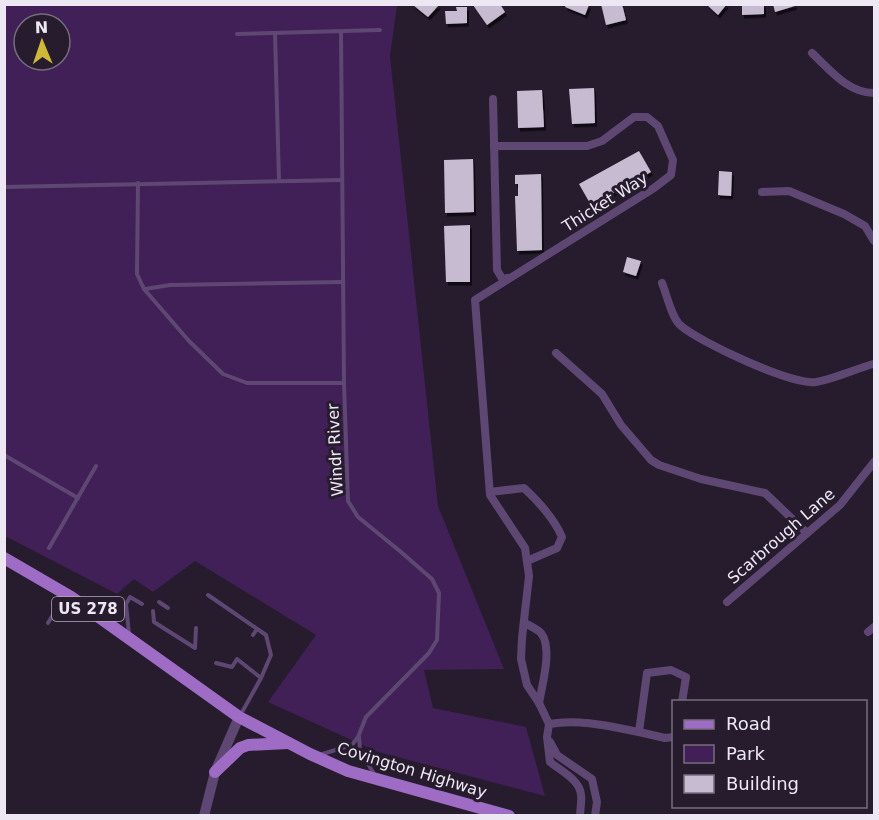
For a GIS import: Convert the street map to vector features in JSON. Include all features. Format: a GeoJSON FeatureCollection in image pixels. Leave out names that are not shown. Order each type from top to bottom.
{"type":"FeatureCollection","features":[{"type":"Feature","properties":{"kind":"main road","name":"Covington Highway"},"geometry":{"type":"LineString","coordinates":[[4,558],[66,594],[239,717],[289,743],[348,771],[509,816]]}},
{"type":"Feature","properties":{"kind":"main road"},"geometry":{"type":"LineString","coordinates":[[216,772],[240,748],[259,744],[289,743]]}},
{"type":"Feature","properties":{"kind":"street"},"geometry":{"type":"LineString","coordinates":[[812,53],[845,84],[864,93],[874,93]]}},
{"type":"Feature","properties":{"kind":"street"},"geometry":{"type":"LineString","coordinates":[[493,99],[497,270],[503,280],[512,277]]}},
{"type":"Feature","properties":{"kind":"street","name":"Thicket Way"},"geometry":{"type":"LineString","coordinates":[[494,146],[587,146],[602,141],[634,117],[647,117],[658,126],[673,160],[671,175],[654,188],[476,300],[490,492],[525,548],[529,576],[522,638],[523,670],[527,685],[549,724]]}},
{"type":"Feature","properties":{"kind":"street"},"geometry":{"type":"LineString","coordinates":[[762,192],[789,191],[844,214],[865,226],[874,241]]}},
{"type":"Feature","properties":{"kind":"street"},"geometry":{"type":"LineString","coordinates":[[662,283],[678,324],[696,336],[747,361],[795,380],[815,382],[874,362]]}},
{"type":"Feature","properties":{"kind":"street"},"geometry":{"type":"LineString","coordinates":[[555,353],[602,394],[621,425],[651,460],[659,465],[701,479],[765,493],[807,533]]}},
{"type":"Feature","properties":{"kind":"street","name":"Scarbrough Lane"},"geometry":{"type":"LineString","coordinates":[[727,602],[840,505],[874,462]]}},
{"type":"Feature","properties":{"kind":"street"},"geometry":{"type":"LineString","coordinates":[[490,492],[524,488],[540,503],[557,526],[562,537],[557,548],[527,561]]}},
{"type":"Feature","properties":{"kind":"street"},"geometry":{"type":"LineString","coordinates":[[525,623],[540,632],[545,641],[546,658],[539,703]]}},
{"type":"Feature","properties":{"kind":"street"},"geometry":{"type":"LineString","coordinates":[[639,732],[647,673],[671,670],[686,677],[682,700]]}},
{"type":"Feature","properties":{"kind":"street"},"geometry":{"type":"LineString","coordinates":[[204,816],[216,772],[239,717]]}},
{"type":"Feature","properties":{"kind":"street"},"geometry":{"type":"LineString","coordinates":[[580,816],[582,797],[580,788],[550,762],[547,737],[549,724],[570,721],[593,723],[665,738],[672,737]]}},
{"type":"Feature","properties":{"kind":"street"},"geometry":{"type":"LineString","coordinates":[[547,737],[557,755],[592,779],[597,802],[595,816]]}},
{"type":"Feature","properties":{"kind":"lane"},"geometry":{"type":"LineString","coordinates":[[237,34],[380,30]]}},
{"type":"Feature","properties":{"kind":"lane","name":"Windr River"},"geometry":{"type":"LineString","coordinates":[[341,31],[344,383],[348,501],[358,518],[432,579],[439,593],[437,640],[429,653],[366,717],[358,736]]}},
{"type":"Feature","properties":{"kind":"lane"},"geometry":{"type":"LineString","coordinates":[[275,33],[279,181]]}},
{"type":"Feature","properties":{"kind":"lane"},"geometry":{"type":"LineString","coordinates":[[4,187],[342,180]]}},
{"type":"Feature","properties":{"kind":"lane"},"geometry":{"type":"LineString","coordinates":[[138,183],[137,274],[144,289],[189,341],[223,374],[247,383],[344,383]]}},
{"type":"Feature","properties":{"kind":"lane"},"geometry":{"type":"LineString","coordinates":[[144,289],[170,285],[343,282]]}},
{"type":"Feature","properties":{"kind":"lane"},"geometry":{"type":"LineString","coordinates":[[4,455],[78,498]]}},
{"type":"Feature","properties":{"kind":"lane"},"geometry":{"type":"LineString","coordinates":[[49,548],[96,466]]}},
{"type":"Feature","properties":{"kind":"lane"},"geometry":{"type":"LineString","coordinates":[[48,623],[66,594]]}},
{"type":"Feature","properties":{"kind":"lane"},"geometry":{"type":"LineString","coordinates":[[208,595],[266,635],[272,655],[239,717]]}},
{"type":"Feature","properties":{"kind":"lane"},"geometry":{"type":"LineString","coordinates":[[131,641],[126,604],[130,597],[142,604]]}},
{"type":"Feature","properties":{"kind":"lane"},"geometry":{"type":"LineString","coordinates":[[159,602],[168,608]]}},
{"type":"Feature","properties":{"kind":"lane"},"geometry":{"type":"LineString","coordinates":[[93,613],[126,604]]}},
{"type":"Feature","properties":{"kind":"lane"},"geometry":{"type":"LineString","coordinates":[[153,611],[154,622],[195,648],[196,628]]}},
{"type":"Feature","properties":{"kind":"lane"},"geometry":{"type":"LineString","coordinates":[[253,635],[257,629]]}},
{"type":"Feature","properties":{"kind":"lane"},"geometry":{"type":"LineString","coordinates":[[216,663],[232,667],[237,659],[261,678]]}},
{"type":"Feature","properties":{"kind":"lane"},"geometry":{"type":"LineString","coordinates":[[315,756],[352,745],[358,736]]}},
{"type":"Feature","properties":{"kind":"lane"},"geometry":{"type":"LineString","coordinates":[[358,736],[360,750],[376,779]]}},
{"type":"Feature","properties":{"kind":"green space"},"geometry":{"type":"Polygon","coordinates":[[[4,5],[397,5],[390,56],[438,506],[504,669],[424,670],[433,708],[526,727],[545,796],[378,752],[268,702],[316,635],[195,561],[153,592],[134,579],[117,594],[5,536],[4,5]]]}},
{"type":"Feature","properties":{"kind":"building"},"geometry":{"type":"Polygon","coordinates":[[[500,4],[505,12],[487,25],[473,5],[500,4]]]}},
{"type":"Feature","properties":{"kind":"building"},"geometry":{"type":"Polygon","coordinates":[[[601,4],[622,4],[626,20],[606,25],[601,4]]]}},
{"type":"Feature","properties":{"kind":"building"},"geometry":{"type":"Polygon","coordinates":[[[706,4],[727,4],[718,15],[706,4]]]}},
{"type":"Feature","properties":{"kind":"building"},"geometry":{"type":"Polygon","coordinates":[[[742,4],[764,4],[764,14],[742,15],[742,4]]]}},
{"type":"Feature","properties":{"kind":"building"},"geometry":{"type":"Polygon","coordinates":[[[773,4],[795,4],[795,6],[775,12],[773,4]]]}},
{"type":"Feature","properties":{"kind":"building"},"geometry":{"type":"Polygon","coordinates":[[[413,5],[439,5],[428,17],[413,5]]]}},
{"type":"Feature","properties":{"kind":"building"},"geometry":{"type":"Polygon","coordinates":[[[566,5],[589,5],[585,15],[565,7],[566,5]]]}},
{"type":"Feature","properties":{"kind":"building"},"geometry":{"type":"Polygon","coordinates":[[[456,7],[467,7],[467,23],[446,24],[445,11],[457,11],[456,7]]]}},
{"type":"Feature","properties":{"kind":"building"},"geometry":{"type":"Polygon","coordinates":[[[594,88],[595,123],[572,124],[569,89],[594,88]]]}},
{"type":"Feature","properties":{"kind":"building"},"geometry":{"type":"Polygon","coordinates":[[[542,90],[544,127],[518,128],[517,91],[542,90]]]}},
{"type":"Feature","properties":{"kind":"building"},"geometry":{"type":"Polygon","coordinates":[[[639,151],[651,172],[591,205],[579,184],[639,151]]]}},
{"type":"Feature","properties":{"kind":"building"},"geometry":{"type":"Polygon","coordinates":[[[473,159],[474,212],[445,213],[444,160],[473,159]]]}},
{"type":"Feature","properties":{"kind":"building"},"geometry":{"type":"Polygon","coordinates":[[[719,171],[732,172],[731,196],[718,195],[719,171]]]}},
{"type":"Feature","properties":{"kind":"building"},"geometry":{"type":"Polygon","coordinates":[[[541,174],[542,250],[517,251],[515,196],[518,196],[518,184],[515,184],[515,175],[541,174]]]}},
{"type":"Feature","properties":{"kind":"building"},"geometry":{"type":"Polygon","coordinates":[[[470,225],[470,282],[446,282],[444,226],[470,225]]]}},
{"type":"Feature","properties":{"kind":"building"},"geometry":{"type":"Polygon","coordinates":[[[627,257],[641,261],[636,276],[623,272],[627,257]]]}}]}
